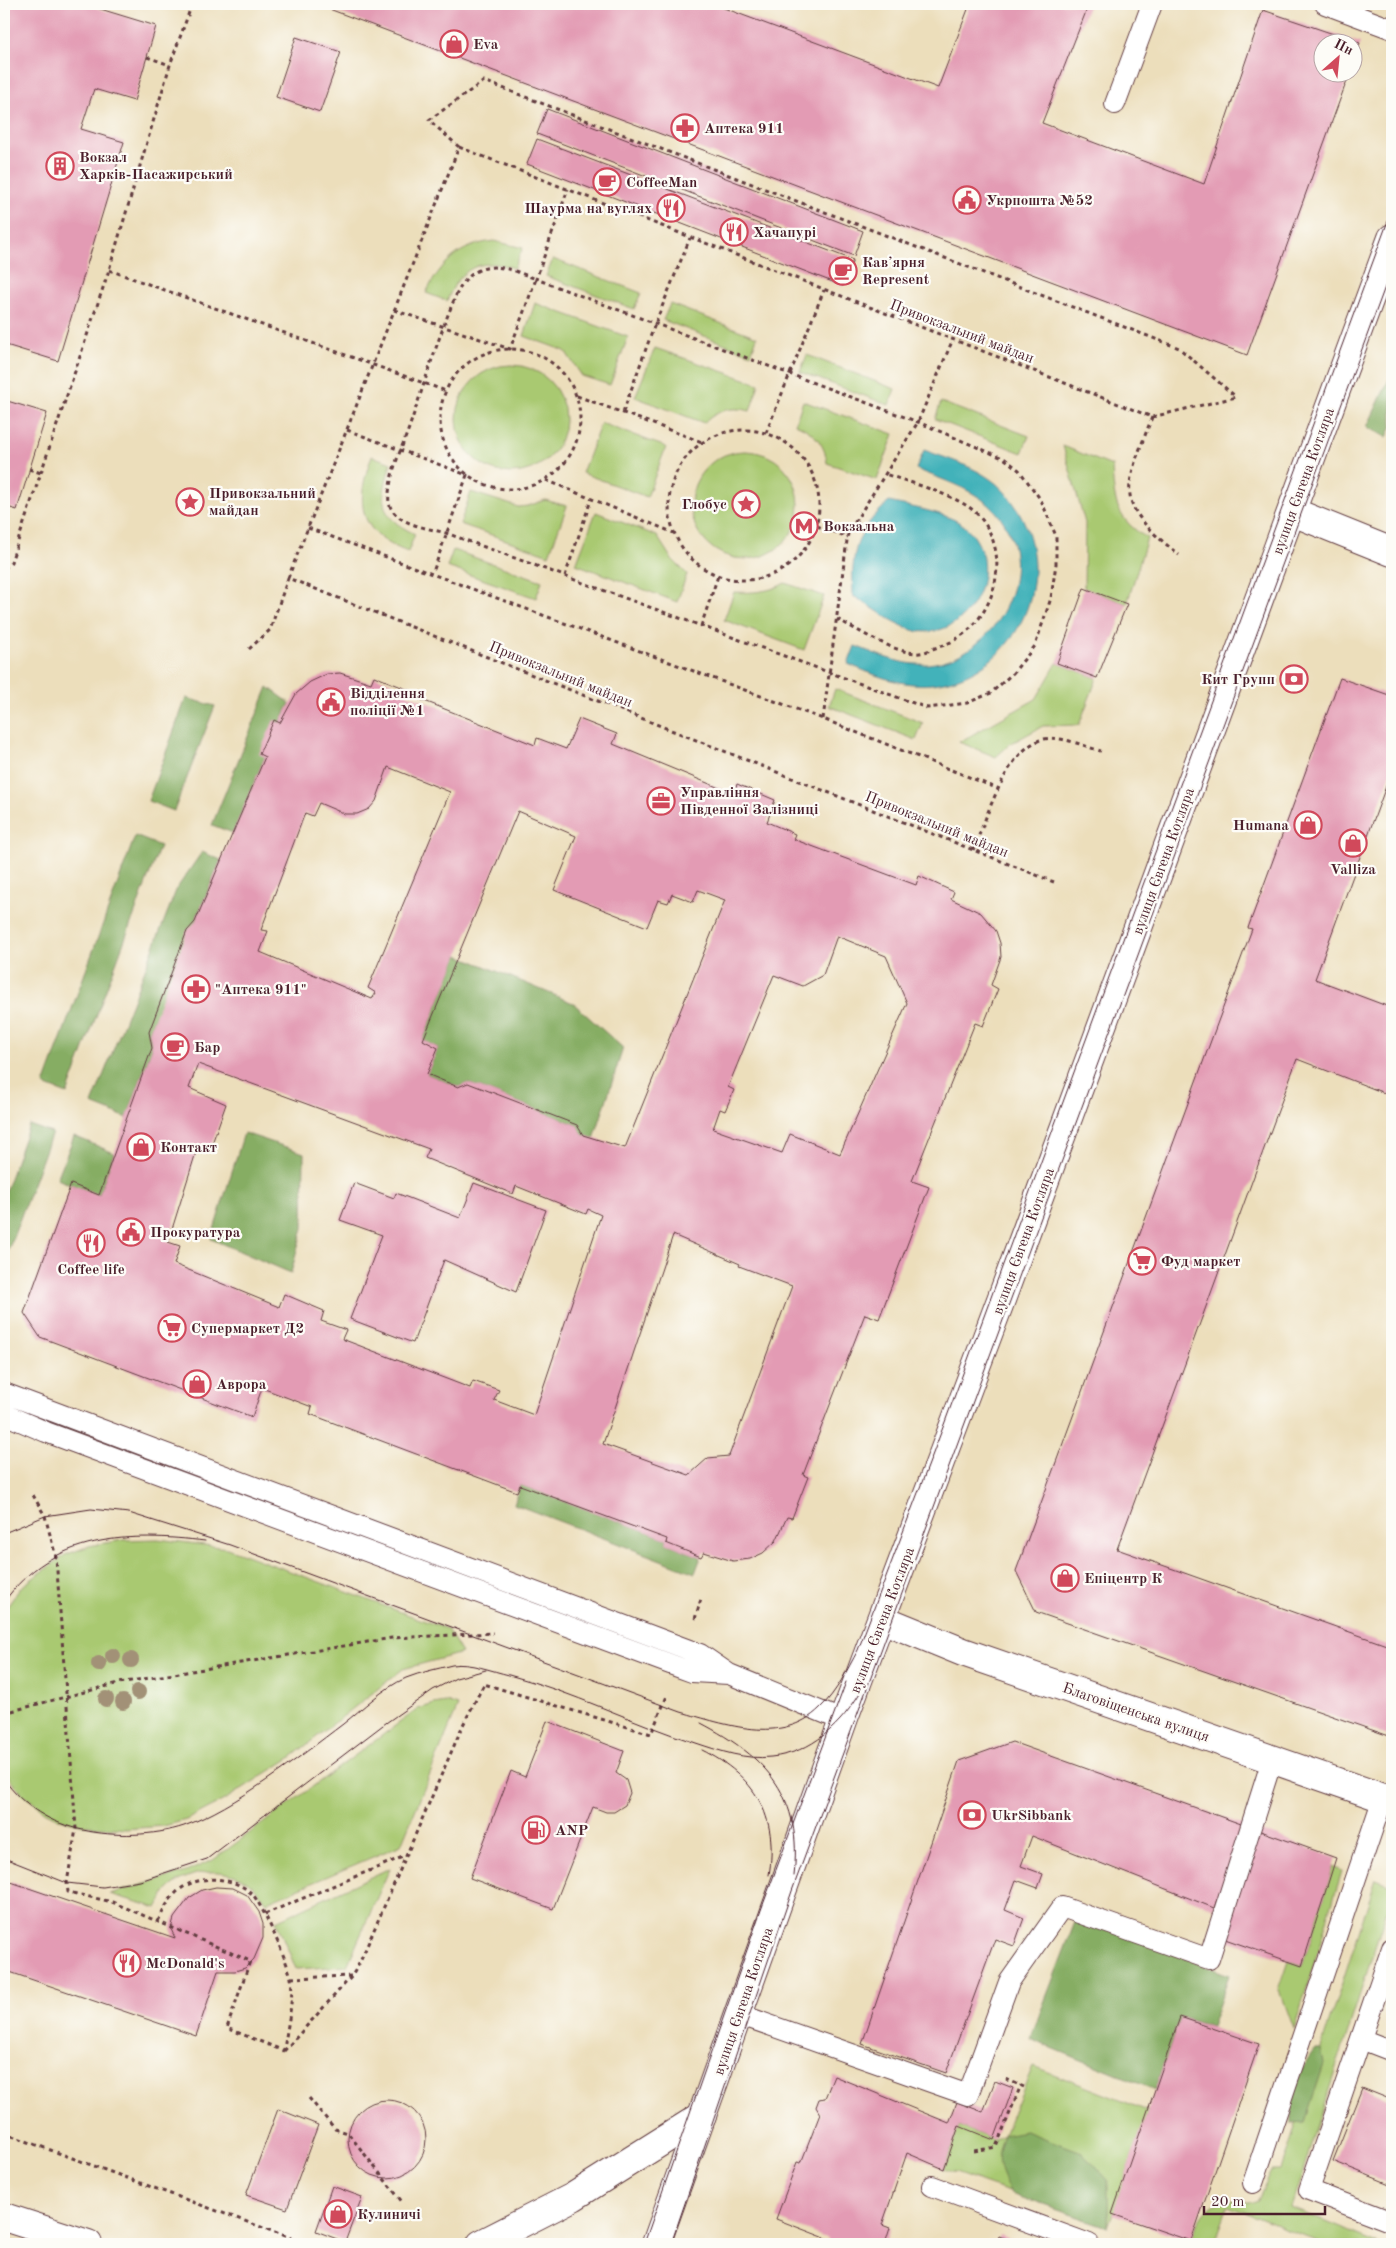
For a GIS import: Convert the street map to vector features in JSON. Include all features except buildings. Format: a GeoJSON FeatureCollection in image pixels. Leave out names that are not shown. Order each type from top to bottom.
{"type":"FeatureCollection","features":[{"type":"Feature","properties":{"kind":"main road","name":"вулиця Євгена Котляра"},"geometry":{"type":"LineString","coordinates":[[656,2244],[844,1720],[1293,512],[1392,238]]}},
{"type":"Feature","properties":{"kind":"main road"},"geometry":{"type":"LineString","coordinates":[[1293,512],[1392,552]]}},
{"type":"Feature","properties":{"kind":"main road","name":"Благовіщенська вулиця"},"geometry":{"type":"LineString","coordinates":[[882,1619],[963,1652],[1388,1800]]}},
{"type":"Feature","properties":{"kind":"main road"},"geometry":{"type":"LineString","coordinates":[[481,2244],[573,2197],[702,2116]]}},
{"type":"Feature","properties":{"kind":"main road"},"geometry":{"type":"LineString","coordinates":[[4,2217],[88,2244]]}},
{"type":"Feature","properties":{"kind":"lane"},"geometry":{"type":"LineString","coordinates":[[1115,104],[1152,4]]}},
{"type":"Feature","properties":{"kind":"lane"},"geometry":{"type":"LineString","coordinates":[[1325,4],[1392,29]]}},
{"type":"Feature","properties":{"kind":"lane"},"geometry":{"type":"LineString","coordinates":[[4,1393],[700,1654],[729,1674],[844,1720]]}},
{"type":"Feature","properties":{"kind":"lane"},"geometry":{"type":"LineString","coordinates":[[4,1414],[46,1432],[678,1667],[692,1672],[729,1674]]}},
{"type":"Feature","properties":{"kind":"lane"},"geometry":{"type":"LineString","coordinates":[[738,2014],[968,2095],[1009,1982],[1062,1907],[1209,1959],[1272,1760]]}},
{"type":"Feature","properties":{"kind":"lane"},"geometry":{"type":"LineString","coordinates":[[1253,2183],[1388,1800]]}},
{"type":"Feature","properties":{"kind":"lane"},"geometry":{"type":"LineString","coordinates":[[1392,1948],[1309,2190],[1392,2222]]}},
{"type":"Feature","properties":{"kind":"lane"},"geometry":{"type":"LineString","coordinates":[[1361,2039],[1392,2051]]}},
{"type":"Feature","properties":{"kind":"lane"},"geometry":{"type":"LineString","coordinates":[[932,2186],[1089,2244]]}},
{"type":"Feature","properties":{"kind":"path"},"geometry":{"type":"LineString","coordinates":[[4,569],[11,562],[109,270],[170,65],[192,4]]}},
{"type":"Feature","properties":{"kind":"path"},"geometry":{"type":"LineString","coordinates":[[147,57],[170,65]]}},
{"type":"Feature","properties":{"kind":"path"},"geometry":{"type":"LineString","coordinates":[[248,649],[270,630],[288,578],[458,147],[429,120],[484,82],[1179,348],[1236,397],[1152,417],[1128,489],[1131,504],[1150,532],[1179,555]]}},
{"type":"Feature","properties":{"kind":"path","name":"Привокзальний майдан"},"geometry":{"type":"LineString","coordinates":[[458,147],[1152,417]]}},
{"type":"Feature","properties":{"kind":"path"},"geometry":{"type":"LineString","coordinates":[[510,349],[568,190]]}},
{"type":"Feature","properties":{"kind":"path"},"geometry":{"type":"LineString","coordinates":[[623,412],[655,324],[690,238]]}},
{"type":"Feature","properties":{"kind":"path"},"geometry":{"type":"LineString","coordinates":[[501,266],[536,279],[918,422],[1005,459],[1019,470],[1042,500],[1056,536],[1056,564],[1051,598],[1035,646],[1013,674],[991,693],[968,703],[927,708],[404,520],[394,514],[388,503],[391,478],[454,299],[470,275],[490,267],[501,266]]}},
{"type":"Feature","properties":{"kind":"path"},"geometry":{"type":"LineString","coordinates":[[109,270],[446,391]]}},
{"type":"Feature","properties":{"kind":"path"},"geometry":{"type":"LineString","coordinates":[[766,433],[824,290]]}},
{"type":"Feature","properties":{"kind":"path"},"geometry":{"type":"LineString","coordinates":[[346,430],[467,475],[486,486],[507,489],[528,487],[546,480],[562,467],[573,451],[579,433],[580,414],[576,396],[566,376],[550,362],[531,352],[510,349],[394,310]]}},
{"type":"Feature","properties":{"kind":"path"},"geometry":{"type":"LineString","coordinates":[[823,719],[848,537],[918,422],[953,339]]}},
{"type":"Feature","properties":{"kind":"path"},"geometry":{"type":"LineString","coordinates":[[467,475],[452,458],[442,436],[440,414],[446,391],[456,374],[472,360],[490,352],[510,349]]}},
{"type":"Feature","properties":{"kind":"path"},"geometry":{"type":"LineString","coordinates":[[576,396],[702,442]]}},
{"type":"Feature","properties":{"kind":"path"},"geometry":{"type":"LineString","coordinates":[[750,430],[766,433],[787,443],[804,459],[815,480],[820,503],[817,526],[806,548],[789,566],[767,577],[743,581],[718,576],[699,566],[685,551],[674,533],[669,513],[670,499],[676,473],[687,456],[702,442],[717,435],[733,431],[750,430]]}},
{"type":"Feature","properties":{"kind":"path"},"geometry":{"type":"LineString","coordinates":[[30,469],[41,473]]}},
{"type":"Feature","properties":{"kind":"path"},"geometry":{"type":"LineString","coordinates":[[837,619],[891,646],[917,654],[946,645],[970,629],[987,606],[996,579],[997,551],[991,533],[975,512],[945,496],[885,474]]}},
{"type":"Feature","properties":{"kind":"path"},"geometry":{"type":"LineString","coordinates":[[433,572],[467,475]]}},
{"type":"Feature","properties":{"kind":"path"},"geometry":{"type":"LineString","coordinates":[[546,480],[674,533]]}},
{"type":"Feature","properties":{"kind":"path"},"geometry":{"type":"LineString","coordinates":[[564,576],[591,500]]}},
{"type":"Feature","properties":{"kind":"path"},"geometry":{"type":"LineString","coordinates":[[817,526],[848,537]]}},
{"type":"Feature","properties":{"kind":"path"},"geometry":{"type":"LineString","coordinates":[[308,528],[433,572],[823,719],[999,790]]}},
{"type":"Feature","properties":{"kind":"path"},"geometry":{"type":"LineString","coordinates":[[702,626],[718,576]]}},
{"type":"Feature","properties":{"kind":"path","name":"Привокзальний майдан"},"geometry":{"type":"LineString","coordinates":[[288,578],[1054,882]]}},
{"type":"Feature","properties":{"kind":"path"},"geometry":{"type":"LineString","coordinates":[[973,850],[1006,774],[1025,750],[1041,740],[1060,739],[1100,751]]}},
{"type":"Feature","properties":{"kind":"path"},"geometry":{"type":"LineString","coordinates":[[33,1496],[45,1516],[56,1557],[76,1829],[67,1882],[68,1892],[112,1902],[250,1960],[227,2028],[284,2051]]}},
{"type":"Feature","properties":{"kind":"path"},"geometry":{"type":"LineString","coordinates":[[4,1713],[119,1683],[392,1638],[497,1633]]}},
{"type":"Feature","properties":{"kind":"path"},"geometry":{"type":"LineString","coordinates":[[284,2051],[352,1976],[360,1962],[463,1725],[484,1684],[651,1734],[670,1688]]}},
{"type":"Feature","properties":{"kind":"path"},"geometry":{"type":"LineString","coordinates":[[658,1692],[667,1695]]}},
{"type":"Feature","properties":{"kind":"path"},"geometry":{"type":"LineString","coordinates":[[265,1914],[406,1856]]}},
{"type":"Feature","properties":{"kind":"path"},"geometry":{"type":"LineString","coordinates":[[158,1921],[174,1894],[182,1888],[213,1879],[228,1880],[242,1886],[253,1896],[265,1914],[290,1978],[284,2051]]}},
{"type":"Feature","properties":{"kind":"path"},"geometry":{"type":"LineString","coordinates":[[290,1978],[352,1976]]}},
{"type":"Feature","properties":{"kind":"path"},"geometry":{"type":"LineString","coordinates":[[974,2151],[996,2147],[1023,2086],[1005,2079]]}},
{"type":"Feature","properties":{"kind":"path"},"geometry":{"type":"LineString","coordinates":[[309,2098],[336,2130],[348,2133],[403,2202]]}},
{"type":"Feature","properties":{"kind":"path"},"geometry":{"type":"LineString","coordinates":[[4,2133],[291,2238]]}},
{"type":"Feature","properties":{"kind":"green space"},"geometry":{"type":"Polygon","coordinates":[[[494,241],[523,248],[514,268],[491,264],[473,268],[458,280],[447,301],[426,293],[438,273],[452,257],[471,247],[494,241]]]}},
{"type":"Feature","properties":{"kind":"green space"},"geometry":{"type":"Polygon","coordinates":[[[553,259],[641,293],[634,309],[546,276],[553,259]]]}},
{"type":"Feature","properties":{"kind":"green space"},"geometry":{"type":"Polygon","coordinates":[[[535,303],[628,337],[610,385],[582,376],[565,351],[524,336],[535,303]]]}},
{"type":"Feature","properties":{"kind":"green space"},"geometry":{"type":"Polygon","coordinates":[[[670,304],[757,337],[751,354],[663,320],[670,304]]]}},
{"type":"Feature","properties":{"kind":"green space"},"geometry":{"type":"Polygon","coordinates":[[[655,348],[759,384],[750,411],[725,410],[714,415],[704,423],[635,397],[655,348]]]}},
{"type":"Feature","properties":{"kind":"green space"},"geometry":{"type":"Polygon","coordinates":[[[807,355],[895,389],[889,405],[800,372],[807,355]]]}},
{"type":"Feature","properties":{"kind":"green space"},"geometry":{"type":"Polygon","coordinates":[[[511,365],[532,369],[549,381],[561,398],[565,419],[561,440],[549,457],[532,469],[511,473],[490,469],[473,457],[461,440],[457,419],[461,398],[473,381],[490,369],[511,365]]]}},
{"type":"Feature","properties":{"kind":"green space"},"geometry":{"type":"Polygon","coordinates":[[[1392,373],[1392,425],[1387,437],[1367,427],[1392,373]]]}},
{"type":"Feature","properties":{"kind":"green space"},"geometry":{"type":"Polygon","coordinates":[[[803,401],[894,434],[877,480],[827,463],[824,449],[813,434],[795,424],[803,401]]]}},
{"type":"Feature","properties":{"kind":"green space"},"geometry":{"type":"Polygon","coordinates":[[[941,402],[1029,436],[1022,453],[935,419],[941,402]]]}},
{"type":"Feature","properties":{"kind":"green space"},"geometry":{"type":"Polygon","coordinates":[[[601,423],[666,447],[647,497],[582,473],[601,423]]]}},
{"type":"Feature","properties":{"kind":"green space"},"geometry":{"type":"Polygon","coordinates":[[[1063,446],[1112,466],[1118,508],[1128,523],[1147,538],[1127,604],[1084,588],[1085,523],[1063,446]]]}},
{"type":"Feature","properties":{"kind":"green space"},"geometry":{"type":"Polygon","coordinates":[[[745,451],[766,455],[783,467],[795,484],[799,505],[795,526],[783,543],[766,555],[745,559],[724,555],[707,543],[695,526],[691,505],[695,484],[707,467],[724,455],[745,451]]]}},
{"type":"Feature","properties":{"kind":"green space"},"geometry":{"type":"Polygon","coordinates":[[[372,456],[391,463],[385,488],[385,506],[388,514],[394,521],[415,534],[408,552],[391,545],[378,536],[364,514],[362,501],[363,487],[372,456]]]}},
{"type":"Feature","properties":{"kind":"green space"},"geometry":{"type":"Polygon","coordinates":[[[471,492],[518,507],[528,506],[545,500],[567,506],[549,555],[460,524],[471,492]]]}},
{"type":"Feature","properties":{"kind":"green space"},"geometry":{"type":"Polygon","coordinates":[[[596,512],[657,536],[671,558],[687,574],[677,602],[576,564],[596,512]]]}},
{"type":"Feature","properties":{"kind":"green space"},"geometry":{"type":"Polygon","coordinates":[[[453,550],[542,581],[536,598],[447,567],[453,550]]]}},
{"type":"Feature","properties":{"kind":"green space"},"geometry":{"type":"Polygon","coordinates":[[[785,583],[824,596],[804,650],[724,620],[734,592],[761,591],[785,583]]]}},
{"type":"Feature","properties":{"kind":"green space"},"geometry":{"type":"Polygon","coordinates":[[[1057,663],[1097,678],[1079,725],[1043,726],[1010,744],[996,757],[959,742],[1036,699],[1057,663]]]}},
{"type":"Feature","properties":{"kind":"green space"},"geometry":{"type":"Polygon","coordinates":[[[268,687],[290,703],[280,723],[274,720],[265,757],[233,833],[212,825],[268,687]]]}},
{"type":"Feature","properties":{"kind":"green space"},"geometry":{"type":"Polygon","coordinates":[[[835,689],[923,723],[916,740],[829,706],[835,689]]]}},
{"type":"Feature","properties":{"kind":"green space"},"geometry":{"type":"Polygon","coordinates":[[[186,698],[215,706],[174,811],[148,801],[186,698]]]}},
{"type":"Feature","properties":{"kind":"green space"},"geometry":{"type":"Polygon","coordinates":[[[135,836],[160,846],[67,1094],[44,1085],[135,836]]]}},
{"type":"Feature","properties":{"kind":"green space"},"geometry":{"type":"Polygon","coordinates":[[[202,852],[221,860],[149,1032],[152,1048],[127,1118],[92,1104],[177,888],[202,852]]]}},
{"type":"Feature","properties":{"kind":"green space"},"geometry":{"type":"Polygon","coordinates":[[[458,955],[573,1003],[623,1048],[594,1139],[583,1135],[577,1125],[468,1083],[458,1087],[427,1074],[438,1048],[423,1040],[458,955]]]}},
{"type":"Feature","properties":{"kind":"green space"},"geometry":{"type":"Polygon","coordinates":[[[29,1125],[52,1133],[8,1251],[4,1249],[4,1195],[29,1125]]]}},
{"type":"Feature","properties":{"kind":"green space"},"geometry":{"type":"Polygon","coordinates":[[[244,1133],[304,1153],[303,1228],[291,1273],[211,1239],[244,1133]]]}},
{"type":"Feature","properties":{"kind":"green space"},"geometry":{"type":"Polygon","coordinates":[[[74,1136],[114,1153],[99,1195],[57,1179],[74,1136]]]}},
{"type":"Feature","properties":{"kind":"green space"},"geometry":{"type":"Polygon","coordinates":[[[520,1485],[667,1539],[666,1543],[701,1557],[695,1573],[514,1504],[520,1485]]]}},
{"type":"Feature","properties":{"kind":"green space"},"geometry":{"type":"Polygon","coordinates":[[[158,1539],[227,1548],[447,1629],[462,1653],[403,1669],[290,1758],[226,1799],[186,1820],[164,1826],[125,1829],[88,1826],[63,1820],[46,1812],[23,1795],[4,1771],[4,1611],[21,1587],[65,1555],[89,1546],[123,1540],[158,1539]]]}},
{"type":"Feature","properties":{"kind":"green space"},"geometry":{"type":"Polygon","coordinates":[[[446,1702],[458,1706],[401,1845],[267,1902],[245,1880],[227,1873],[217,1872],[189,1876],[180,1881],[167,1891],[157,1908],[110,1894],[186,1872],[213,1860],[418,1709],[446,1702]]]}},
{"type":"Feature","properties":{"kind":"green space"},"geometry":{"type":"Polygon","coordinates":[[[1333,1867],[1342,1871],[1294,2029],[1279,1988],[1288,1961],[1302,1966],[1333,1867]]]}},
{"type":"Feature","properties":{"kind":"green space"},"geometry":{"type":"Polygon","coordinates":[[[390,1868],[347,1966],[296,1969],[276,1921],[390,1868]]]}},
{"type":"Feature","properties":{"kind":"green space"},"geometry":{"type":"Polygon","coordinates":[[[1376,1879],[1392,1885],[1392,1911],[1387,1910],[1291,2208],[1379,2244],[1326,2244],[1228,2206],[1214,2244],[1190,2244],[1199,2222],[1214,2205],[1221,2201],[1237,2200],[1245,2202],[1258,2199],[1272,2170],[1281,2170],[1376,1879]]]}},
{"type":"Feature","properties":{"kind":"green space"},"geometry":{"type":"Polygon","coordinates":[[[1077,1917],[1229,1975],[1211,2027],[1180,2017],[1155,2090],[1030,2039],[1077,1917]]]}},
{"type":"Feature","properties":{"kind":"green space"},"geometry":{"type":"Polygon","coordinates":[[[1316,2049],[1321,2049],[1324,2064],[1305,2122],[1291,2123],[1292,2104],[1300,2074],[1316,2049]]]}},
{"type":"Feature","properties":{"kind":"green space"},"geometry":{"type":"Polygon","coordinates":[[[1033,2066],[1148,2111],[1108,2227],[944,2169],[959,2126],[994,2140],[1004,2135],[1033,2066]]]}},
{"type":"Feature","properties":{"kind":"green space"},"geometry":{"type":"Polygon","coordinates":[[[1025,2131],[1082,2152],[1108,2180],[1108,2227],[1011,2194],[1000,2172],[999,2152],[1004,2135],[1025,2131]]]}},
{"type":"Feature","properties":{"kind":"water"},"geometry":{"type":"Polygon","coordinates":[[[924,450],[977,471],[996,483],[1004,491],[1023,519],[1032,549],[1033,580],[1026,610],[1012,637],[991,659],[964,676],[932,684],[910,684],[888,679],[848,664],[855,646],[891,659],[918,664],[928,664],[954,657],[977,643],[995,624],[1008,601],[1015,576],[1014,550],[1006,526],[988,504],[980,498],[954,484],[916,469],[924,450]]]}},
{"type":"Feature","properties":{"kind":"water"},"geometry":{"type":"Polygon","coordinates":[[[889,502],[946,516],[962,524],[976,539],[983,557],[983,576],[978,594],[968,611],[954,623],[936,631],[916,631],[894,621],[853,596],[853,567],[857,544],[869,523],[889,502]]]}},
{"type":"Feature","properties":{"kind":"tram line"},"geometry":{"type":"LineString","coordinates":[[4,1533],[45,1516],[91,1509],[129,1513],[230,1545],[698,1717],[734,1726],[771,1729],[805,1720],[820,1708],[837,1688],[858,1650],[945,1422],[1392,210]]}},
{"type":"Feature","properties":{"kind":"tram line"},"geometry":{"type":"LineString","coordinates":[[671,2244],[792,1891],[1392,268]]}},
{"type":"Feature","properties":{"kind":"tram line"},"geometry":{"type":"LineString","coordinates":[[4,1602],[23,1579],[45,1562],[69,1550],[94,1542],[121,1538],[149,1537],[205,1541]]}},
{"type":"Feature","properties":{"kind":"tram line"},"geometry":{"type":"LineString","coordinates":[[4,1779],[20,1798],[39,1812],[60,1823],[83,1830],[108,1834],[147,1834],[184,1826],[224,1807],[287,1766],[397,1682],[423,1672],[452,1665],[459,1664],[488,1669],[533,1682],[673,1735],[724,1752],[762,1758],[800,1750],[824,1735],[845,1715],[861,1691]]}},
{"type":"Feature","properties":{"kind":"tram line"},"geometry":{"type":"LineString","coordinates":[[4,1858],[67,1883],[103,1887],[140,1881],[207,1859],[383,1725],[433,1690],[456,1678],[486,1670]]}},
{"type":"Feature","properties":{"kind":"tram line"},"geometry":{"type":"LineString","coordinates":[[644,2244],[761,1910],[846,1682]]}},
{"type":"Feature","properties":{"kind":"tram line"},"geometry":{"type":"LineString","coordinates":[[701,1723],[725,1736],[745,1751],[762,1766],[776,1783],[786,1802],[793,1824],[795,1848],[794,1876]]}},
{"type":"Feature","properties":{"kind":"tram line"},"geometry":{"type":"LineString","coordinates":[[702,1750],[721,1760],[736,1772],[749,1785],[759,1800],[766,1816],[770,1834],[769,1875]]}},
{"type":"Feature","properties":{"kind":"place","name":"Eva"},"geometry":{"type":"Point","coordinates":[454,44]}},
{"type":"Feature","properties":{"kind":"place","name":"Аптека 911"},"geometry":{"type":"Point","coordinates":[685,128]}},
{"type":"Feature","properties":{"kind":"place","name":"Вокзал Харків-Пасажирський"},"geometry":{"type":"Point","coordinates":[60,166]}},
{"type":"Feature","properties":{"kind":"place","name":"CoffeeMan"},"geometry":{"type":"Point","coordinates":[607,182]}},
{"type":"Feature","properties":{"kind":"place","name":"Укрпошта №52"},"geometry":{"type":"Point","coordinates":[967,200]}},
{"type":"Feature","properties":{"kind":"place","name":"Шаурма на вуглях"},"geometry":{"type":"Point","coordinates":[671,208]}},
{"type":"Feature","properties":{"kind":"place","name":"Хачапурі"},"geometry":{"type":"Point","coordinates":[734,232]}},
{"type":"Feature","properties":{"kind":"place","name":"Кавʼярня Represent"},"geometry":{"type":"Point","coordinates":[843,271]}},
{"type":"Feature","properties":{"kind":"place","name":"Привокзальний майдан"},"geometry":{"type":"Point","coordinates":[190,502]}},
{"type":"Feature","properties":{"kind":"place","name":"Глобус"},"geometry":{"type":"Point","coordinates":[746,504]}},
{"type":"Feature","properties":{"kind":"place","name":"Вокзальна"},"geometry":{"type":"Point","coordinates":[804,526]}},
{"type":"Feature","properties":{"kind":"place","name":"Кит Групп"},"geometry":{"type":"Point","coordinates":[1294,679]}},
{"type":"Feature","properties":{"kind":"place","name":"Відділення поліції №1"},"geometry":{"type":"Point","coordinates":[331,702]}},
{"type":"Feature","properties":{"kind":"place","name":"Управління Південної Залізниці"},"geometry":{"type":"Point","coordinates":[661,801]}},
{"type":"Feature","properties":{"kind":"place","name":"Humana"},"geometry":{"type":"Point","coordinates":[1308,825]}},
{"type":"Feature","properties":{"kind":"place","name":"Valliza"},"geometry":{"type":"Point","coordinates":[1353,843]}},
{"type":"Feature","properties":{"kind":"place","name":"\"Аптека 911\""},"geometry":{"type":"Point","coordinates":[196,989]}},
{"type":"Feature","properties":{"kind":"place","name":"Бар"},"geometry":{"type":"Point","coordinates":[175,1047]}},
{"type":"Feature","properties":{"kind":"place","name":"Контакт"},"geometry":{"type":"Point","coordinates":[141,1147]}},
{"type":"Feature","properties":{"kind":"place","name":"Прокуратура"},"geometry":{"type":"Point","coordinates":[131,1232]}},
{"type":"Feature","properties":{"kind":"place","name":"Coffee life"},"geometry":{"type":"Point","coordinates":[91,1243]}},
{"type":"Feature","properties":{"kind":"place","name":"Фуд маркет"},"geometry":{"type":"Point","coordinates":[1142,1261]}},
{"type":"Feature","properties":{"kind":"place","name":"Супермаркет Д2"},"geometry":{"type":"Point","coordinates":[172,1328]}},
{"type":"Feature","properties":{"kind":"place","name":"Аврора"},"geometry":{"type":"Point","coordinates":[197,1384]}},
{"type":"Feature","properties":{"kind":"place","name":"Епіцентр К"},"geometry":{"type":"Point","coordinates":[1065,1578]}},
{"type":"Feature","properties":{"kind":"place","name":"UkrSibbank"},"geometry":{"type":"Point","coordinates":[972,1815]}},
{"type":"Feature","properties":{"kind":"place","name":"ANP"},"geometry":{"type":"Point","coordinates":[536,1830]}},
{"type":"Feature","properties":{"kind":"place","name":"McDonald's"},"geometry":{"type":"Point","coordinates":[127,1963]}},
{"type":"Feature","properties":{"kind":"place","name":"Кулиничі"},"geometry":{"type":"Point","coordinates":[338,2214]}}]}
